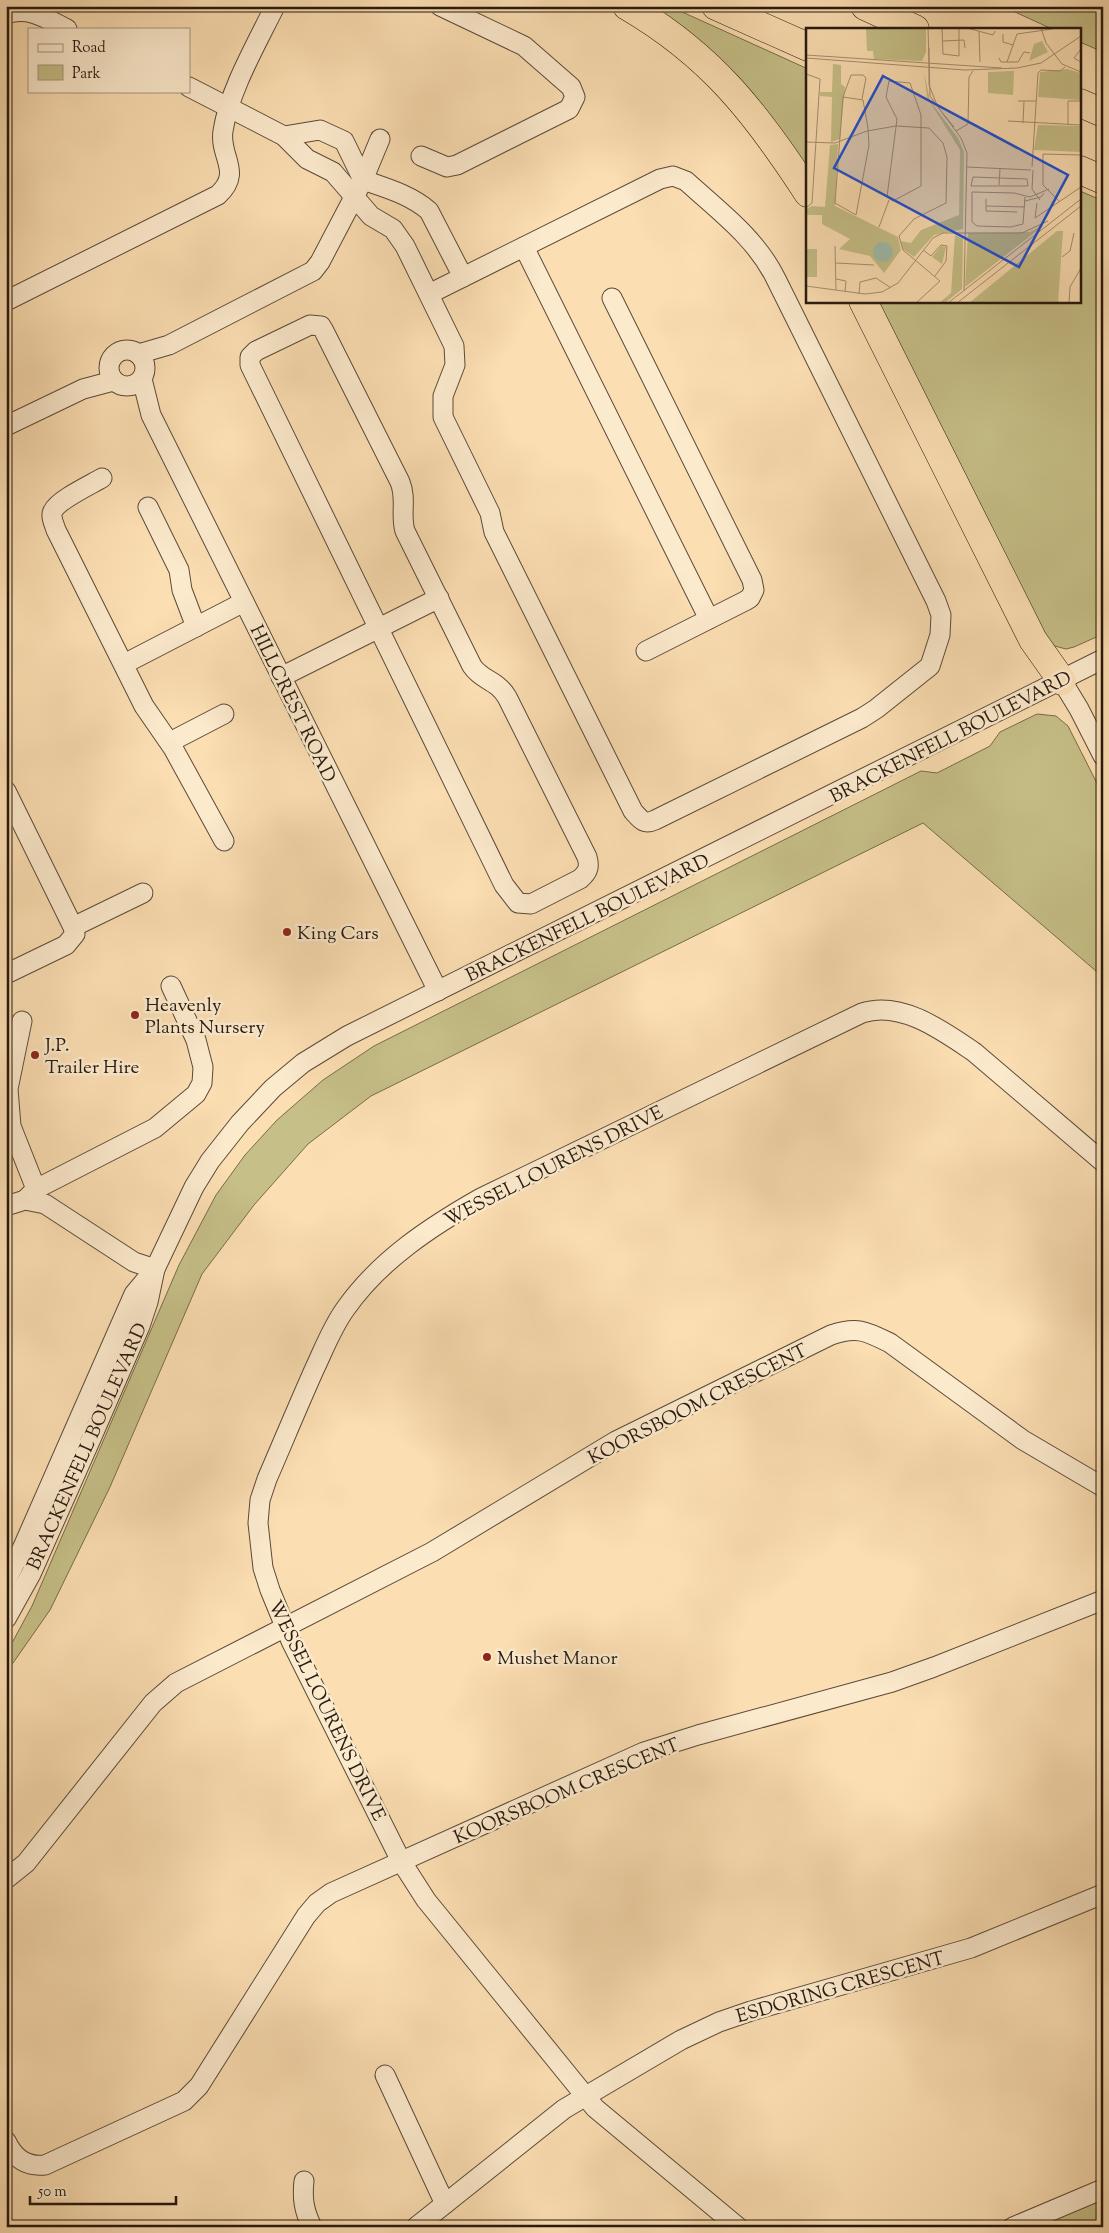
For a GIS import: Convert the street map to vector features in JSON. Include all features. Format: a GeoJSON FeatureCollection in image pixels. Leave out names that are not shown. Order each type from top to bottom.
{"type":"FeatureCollection","features":[{"type":"Feature","properties":{"kind":"highway"},"geometry":{"type":"LineString","coordinates":[[626,6],[684,45],[719,75],[750,109],[777,145],[806,190]]}},
{"type":"Feature","properties":{"kind":"highway"},"geometry":{"type":"LineString","coordinates":[[716,6],[806,46]]}},
{"type":"Feature","properties":{"kind":"highway"},"geometry":{"type":"LineString","coordinates":[[865,6],[913,28]]}},
{"type":"Feature","properties":{"kind":"highway"},"geometry":{"type":"LineString","coordinates":[[1082,104],[1103,113]]}},
{"type":"Feature","properties":{"kind":"highway"},"geometry":{"type":"LineString","coordinates":[[1082,171],[1103,180]]}},
{"type":"Feature","properties":{"kind":"highway"},"geometry":{"type":"LineString","coordinates":[[864,302],[1035,643],[1062,681]]}},
{"type":"Feature","properties":{"kind":"street"},"geometry":{"type":"LineString","coordinates":[[6,301],[218,195],[228,184],[231,172],[224,149],[223,133],[228,106],[275,6]]}},
{"type":"Feature","properties":{"kind":"street"},"geometry":{"type":"LineString","coordinates":[[421,156],[447,166],[457,165],[569,109],[575,97],[571,87],[524,46],[440,6]]}},
{"type":"Feature","properties":{"kind":"street"},"geometry":{"type":"LineString","coordinates":[[6,14],[29,12],[66,28]]}},
{"type":"Feature","properties":{"kind":"street"},"geometry":{"type":"LineString","coordinates":[[190,87],[284,136],[307,160],[333,172],[371,216],[388,224],[397,234],[452,340],[456,353],[455,365],[442,403],[445,424],[490,513],[494,532],[633,811],[642,821],[648,823],[655,820],[862,718],[930,666],[940,635],[941,615],[936,601],[768,262],[748,238],[686,181],[678,177],[669,176],[429,294]]}},
{"type":"Feature","properties":{"kind":"street"},"geometry":{"type":"LineString","coordinates":[[284,136],[320,130],[346,144],[363,180],[393,190],[429,211],[463,277]]}},
{"type":"Feature","properties":{"kind":"street"},"geometry":{"type":"LineString","coordinates":[[6,426],[83,389],[118,384],[134,386],[142,367],[169,345],[313,271],[320,262],[363,180],[380,139]]}},
{"type":"Feature","properties":{"kind":"street"},"geometry":{"type":"LineString","coordinates":[[524,247],[709,619]]}},
{"type":"Feature","properties":{"kind":"street"},"geometry":{"type":"LineString","coordinates":[[612,298],[754,584],[754,590],[750,598],[646,651]]}},
{"type":"Feature","properties":{"kind":"street"},"geometry":{"type":"LineString","coordinates":[[310,325],[321,326],[400,482],[404,495],[403,522],[405,531],[476,671],[498,684],[507,697],[588,857],[589,863],[586,874],[531,904],[524,904],[513,899],[378,628],[250,364],[250,357],[256,350],[310,325]]}},
{"type":"Feature","properties":{"kind":"street"},"geometry":{"type":"LineString","coordinates":[[83,389],[113,356],[122,350],[142,367]]}},
{"type":"Feature","properties":{"kind":"street"},"geometry":{"type":"LineString","coordinates":[[110,360],[108,371],[118,384]]}},
{"type":"Feature","properties":{"kind":"street","name":"HILLCREST ROAD"},"geometry":{"type":"LineString","coordinates":[[142,367],[151,415],[438,991]]}},
{"type":"Feature","properties":{"kind":"street","name":"HILLCREST ROAD"},"geometry":{"type":"LineString","coordinates":[[118,384],[151,415]]}},
{"type":"Feature","properties":{"kind":"street"},"geometry":{"type":"LineString","coordinates":[[102,478],[60,503],[53,510],[52,514],[56,530],[144,706],[170,742],[224,841]]}},
{"type":"Feature","properties":{"kind":"street"},"geometry":{"type":"LineString","coordinates":[[148,507],[179,570],[182,590],[196,627]]}},
{"type":"Feature","properties":{"kind":"street"},"geometry":{"type":"LineString","coordinates":[[281,677],[439,598]]}},
{"type":"Feature","properties":{"kind":"street"},"geometry":{"type":"LineString","coordinates":[[124,664],[244,602]]}},
{"type":"Feature","properties":{"kind":"street","name":"BRACKENFELL BOULEVARD"},"geometry":{"type":"LineString","coordinates":[[6,1619],[31,1574],[140,1326],[148,1302],[155,1269],[194,1187],[210,1161],[240,1123],[273,1088],[303,1063],[347,1036],[1103,659]]}},
{"type":"Feature","properties":{"kind":"street"},"geometry":{"type":"LineString","coordinates":[[1062,681],[1103,756]]}},
{"type":"Feature","properties":{"kind":"street"},"geometry":{"type":"LineString","coordinates":[[170,742],[224,714]]}},
{"type":"Feature","properties":{"kind":"street"},"geometry":{"type":"LineString","coordinates":[[6,791],[73,927],[73,938],[66,945],[6,974]]}},
{"type":"Feature","properties":{"kind":"street"},"geometry":{"type":"LineString","coordinates":[[73,927],[143,893]]}},
{"type":"Feature","properties":{"kind":"street"},"geometry":{"type":"LineString","coordinates":[[6,1206],[155,1128],[196,1094],[202,1082],[203,1067],[196,1040],[171,986]]}},
{"type":"Feature","properties":{"kind":"street","name":"WESSEL LOURENS DRIVE"},"geometry":{"type":"LineString","coordinates":[[738,2227],[595,2108],[426,1900],[402,1862],[285,1627],[263,1568],[259,1546],[260,1500],[267,1478],[329,1337],[346,1308],[375,1274],[406,1246],[437,1224],[516,1181],[836,1024],[873,1009],[892,1011],[910,1016],[930,1025],[974,1052],[1103,1162]]}},
{"type":"Feature","properties":{"kind":"street"},"geometry":{"type":"LineString","coordinates":[[22,1021],[8,1088],[11,1126],[30,1194],[134,1262],[155,1269]]}},
{"type":"Feature","properties":{"kind":"street","name":"BRACKENFELL BOULEVARD"},"geometry":{"type":"LineString","coordinates":[[6,1581],[14,1553],[134,1294],[155,1269]]}},
{"type":"Feature","properties":{"kind":"street","name":"KOORSBOOM CRESCENT"},"geometry":{"type":"LineString","coordinates":[[6,1879],[26,1863],[160,1696],[186,1678],[439,1548],[616,1441],[831,1335],[855,1329],[867,1332],[890,1343],[1023,1440],[1103,1487]]}},
{"type":"Feature","properties":{"kind":"street","name":"KOORSBOOM CRESCENT"},"geometry":{"type":"LineString","coordinates":[[6,2141],[13,2153],[24,2162],[45,2165],[184,2102],[199,2086],[306,1916],[317,1903],[331,1893],[644,1752],[698,1735],[892,1682],[1103,1600]]}},
{"type":"Feature","properties":{"kind":"street","name":"ESDORING CRESCENT"},"geometry":{"type":"LineString","coordinates":[[416,2227],[564,2109],[681,2040],[719,2022],[751,2011],[971,1948],[1103,1894]]}},
{"type":"Feature","properties":{"kind":"street"},"geometry":{"type":"LineString","coordinates":[[385,2074],[445,2204]]}},
{"type":"Feature","properties":{"kind":"street"},"geometry":{"type":"LineString","coordinates":[[304,2181],[302,2198],[305,2212],[312,2227]]}},
{"type":"Feature","properties":{"kind":"street"},"geometry":{"type":"LineString","coordinates":[[1013,2227],[1103,2189]]}},
{"type":"Feature","properties":{"kind":"green space"},"geometry":{"type":"Polygon","coordinates":[[[640,6],[669,6],[806,68],[806,174],[640,6]]]}},
{"type":"Feature","properties":{"kind":"green space"},"geometry":{"type":"Polygon","coordinates":[[[1002,6],[1103,6],[1103,52],[1082,43],[1082,28],[1050,28],[1002,6]]]}},
{"type":"Feature","properties":{"kind":"green space"},"geometry":{"type":"Polygon","coordinates":[[[1082,192],[1103,201],[1103,634],[1066,649],[1051,645],[874,302],[1082,302],[1082,192]]]}},
{"type":"Feature","properties":{"kind":"green space"},"geometry":{"type":"Polygon","coordinates":[[[1037,714],[1056,716],[1068,726],[1103,795],[1103,977],[923,823],[371,1096],[308,1144],[254,1205],[202,1274],[110,1487],[50,1610],[6,1673],[6,1654],[32,1606],[179,1265],[216,1195],[245,1155],[277,1120],[323,1080],[374,1046],[921,771],[937,773],[990,746],[1000,732],[1037,714]]]}},
{"type":"Feature","properties":{"kind":"green space"},"geometry":{"type":"Polygon","coordinates":[[[1103,2199],[1103,2227],[1037,2227],[1103,2199]]]}},
{"type":"Feature","properties":{"kind":"place","name":"King Cars"},"geometry":{"type":"Point","coordinates":[287,932]}},
{"type":"Feature","properties":{"kind":"place","name":"Heavenly Plants Nursery"},"geometry":{"type":"Point","coordinates":[135,1015]}},
{"type":"Feature","properties":{"kind":"place","name":"J.P. Trailer Hire"},"geometry":{"type":"Point","coordinates":[35,1055]}},
{"type":"Feature","properties":{"kind":"place","name":"Mushet Manor"},"geometry":{"type":"Point","coordinates":[487,1657]}}]}
